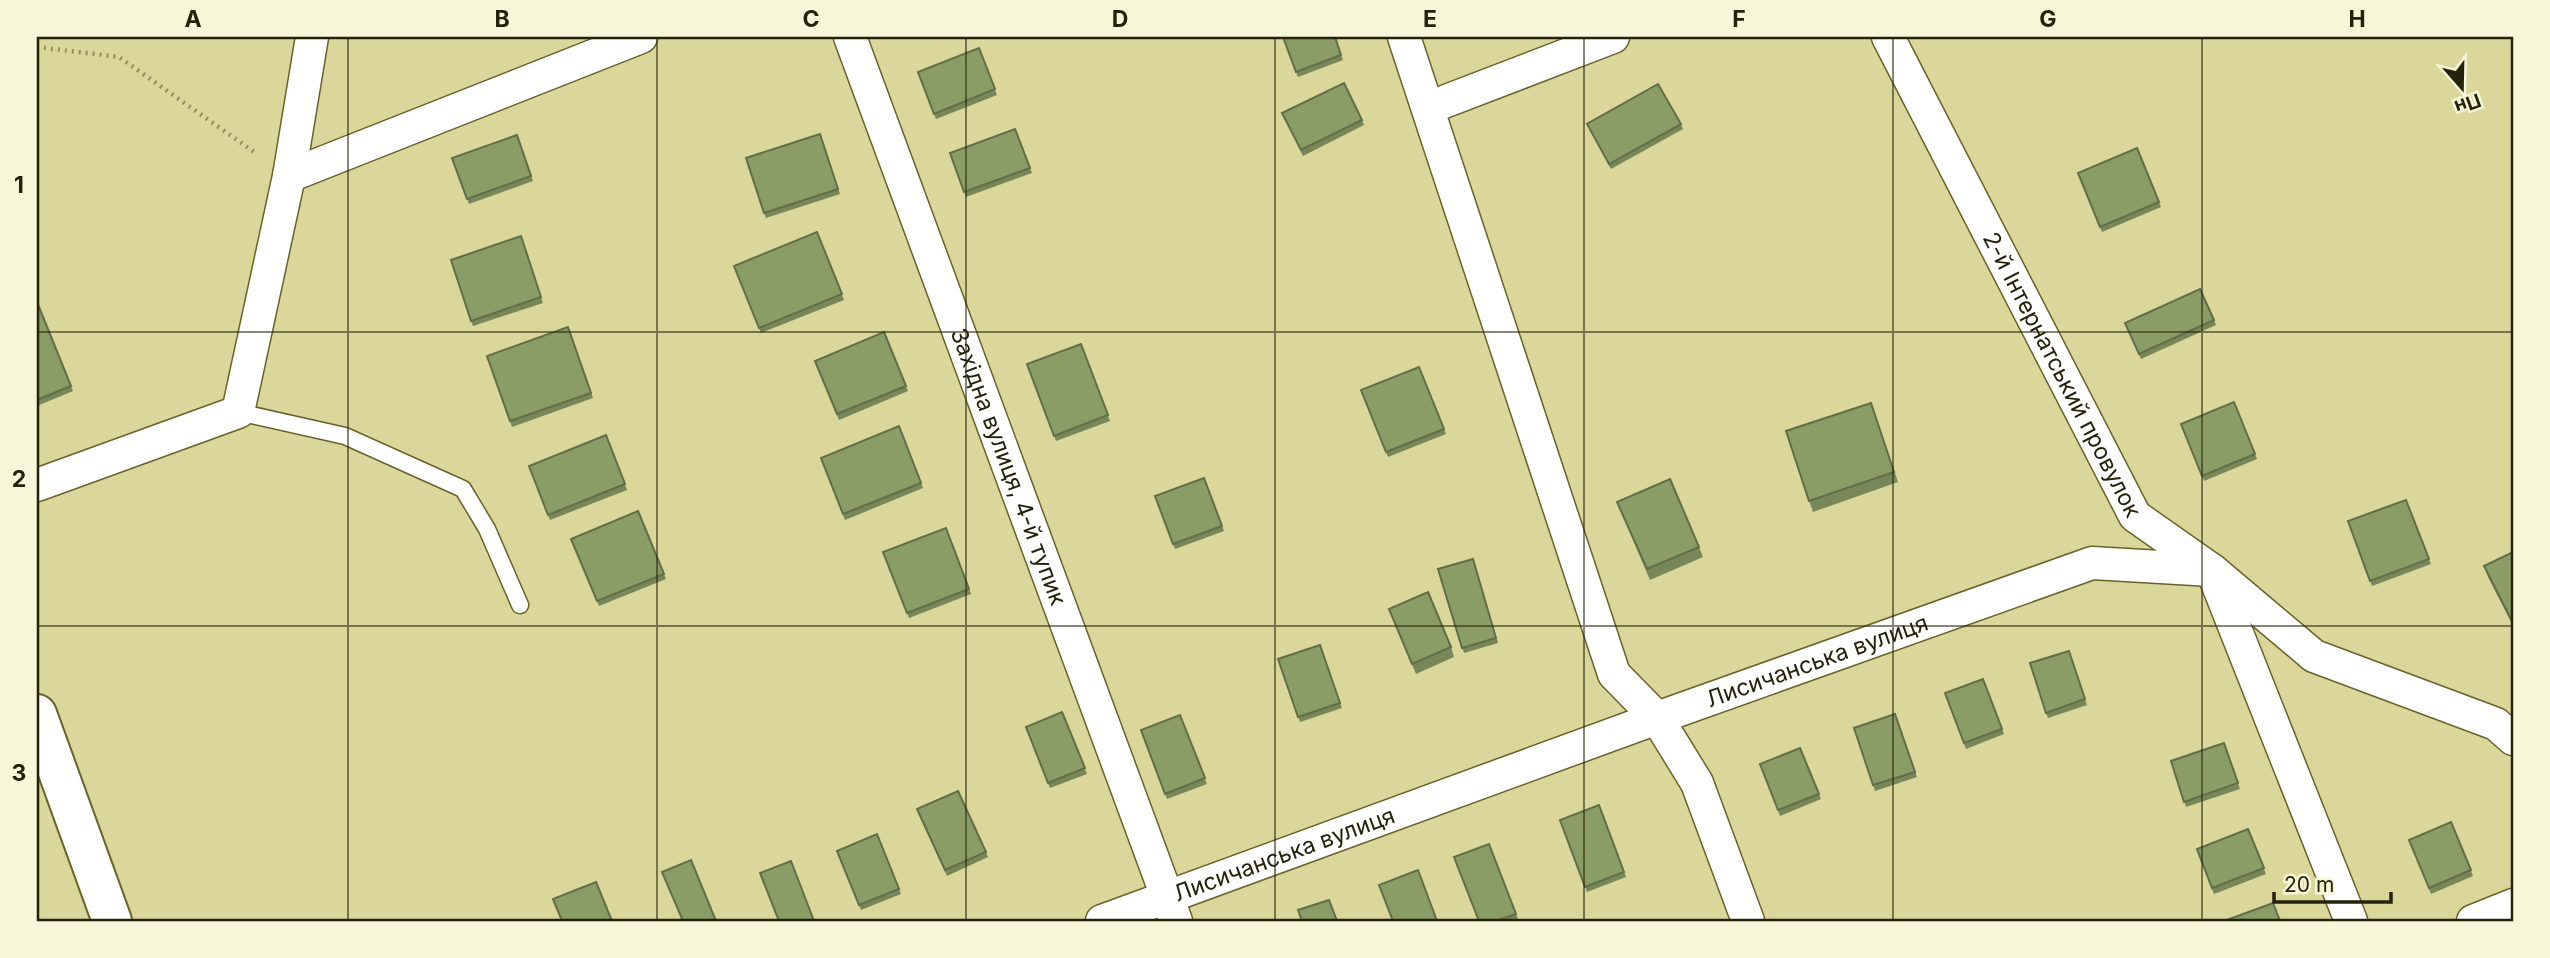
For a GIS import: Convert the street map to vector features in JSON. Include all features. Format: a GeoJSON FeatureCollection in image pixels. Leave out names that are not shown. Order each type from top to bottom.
{"type":"FeatureCollection","features":[{"type":"Feature","properties":{"kind":"street"},"geometry":{"type":"LineString","coordinates":[[37,485],[238,412],[289,176],[312,37]]}},
{"type":"Feature","properties":{"kind":"street"},"geometry":{"type":"LineString","coordinates":[[289,176],[641,37]]}},
{"type":"Feature","properties":{"kind":"street","name":"Західна вулиця, 4-й тупик"},"geometry":{"type":"LineString","coordinates":[[850,37],[1172,909]]}},
{"type":"Feature","properties":{"kind":"street"},"geometry":{"type":"LineString","coordinates":[[1404,37],[1614,674],[1657,718],[1697,783],[1748,921]]}},
{"type":"Feature","properties":{"kind":"street"},"geometry":{"type":"LineString","coordinates":[[1428,108],[1612,37]]}},
{"type":"Feature","properties":{"kind":"street","name":"2-й Інтернатський провулок"},"geometry":{"type":"LineString","coordinates":[[1888,37],[2136,516],[2212,570]]}},
{"type":"Feature","properties":{"kind":"street","name":"Лисичанська вулиця"},"geometry":{"type":"LineString","coordinates":[[1102,921],[1172,909],[1657,718],[2092,563],[2212,570]]}},
{"type":"Feature","properties":{"kind":"street"},"geometry":{"type":"LineString","coordinates":[[2212,570],[2314,656],[2496,724],[2513,739]]}},
{"type":"Feature","properties":{"kind":"street"},"geometry":{"type":"LineString","coordinates":[[2212,570],[2351,921]]}},
{"type":"Feature","properties":{"kind":"street"},"geometry":{"type":"LineString","coordinates":[[37,714],[112,921]]}},
{"type":"Feature","properties":{"kind":"street"},"geometry":{"type":"LineString","coordinates":[[2473,921],[2513,905]]}},
{"type":"Feature","properties":{"kind":"lane"},"geometry":{"type":"LineString","coordinates":[[238,412],[345,436],[463,489],[487,529],[520,606]]}},
{"type":"Feature","properties":{"kind":"path"},"geometry":{"type":"LineString","coordinates":[[37,47],[119,57],[289,176]]}},
{"type":"Feature","properties":{"kind":"building"},"geometry":{"type":"Polygon","coordinates":[[[1283,37],[1335,37],[1341,55],[1296,72],[1283,37]]]}},
{"type":"Feature","properties":{"kind":"building"},"geometry":{"type":"Polygon","coordinates":[[[979,48],[995,89],[934,114],[918,72],[979,48]]]}},
{"type":"Feature","properties":{"kind":"building"},"geometry":{"type":"Polygon","coordinates":[[[1344,83],[1362,120],[1301,150],[1282,113],[1344,83]]]}},
{"type":"Feature","properties":{"kind":"building"},"geometry":{"type":"Polygon","coordinates":[[[1658,84],[1681,124],[1609,164],[1587,124],[1658,84]]]}},
{"type":"Feature","properties":{"kind":"building"},"geometry":{"type":"Polygon","coordinates":[[[1015,129],[1030,168],[964,192],[950,153],[1015,129]]]}},
{"type":"Feature","properties":{"kind":"building"},"geometry":{"type":"Polygon","coordinates":[[[820,134],[838,189],[764,213],[746,158],[820,134]]]}},
{"type":"Feature","properties":{"kind":"building"},"geometry":{"type":"Polygon","coordinates":[[[517,135],[531,176],[467,199],[452,158],[517,135]]]}},
{"type":"Feature","properties":{"kind":"building"},"geometry":{"type":"Polygon","coordinates":[[[2137,148],[2159,202],[2100,227],[2078,173],[2137,148]]]}},
{"type":"Feature","properties":{"kind":"building"},"geometry":{"type":"Polygon","coordinates":[[[817,232],[842,294],[759,328],[734,266],[817,232]]]}},
{"type":"Feature","properties":{"kind":"building"},"geometry":{"type":"Polygon","coordinates":[[[521,236],[541,297],[471,321],[451,260],[521,236]]]}},
{"type":"Feature","properties":{"kind":"building"},"geometry":{"type":"Polygon","coordinates":[[[2200,289],[2214,320],[2139,354],[2125,323],[2200,289]]]}},
{"type":"Feature","properties":{"kind":"building"},"geometry":{"type":"Polygon","coordinates":[[[37,302],[71,386],[37,400],[37,302]]]}},
{"type":"Feature","properties":{"kind":"building"},"geometry":{"type":"Polygon","coordinates":[[[568,327],[591,393],[510,421],[487,356],[568,327]]]}},
{"type":"Feature","properties":{"kind":"building"},"geometry":{"type":"Polygon","coordinates":[[[884,332],[906,386],[837,414],[815,361],[884,332]]]}},
{"type":"Feature","properties":{"kind":"building"},"geometry":{"type":"Polygon","coordinates":[[[1081,344],[1108,415],[1054,436],[1027,364],[1081,344]]]}},
{"type":"Feature","properties":{"kind":"building"},"geometry":{"type":"Polygon","coordinates":[[[1419,367],[1444,429],[1386,452],[1361,390],[1419,367]]]}},
{"type":"Feature","properties":{"kind":"building"},"geometry":{"type":"Polygon","coordinates":[[[2234,402],[2255,454],[2202,476],[2181,424],[2234,402]]]}},
{"type":"Feature","properties":{"kind":"building"},"geometry":{"type":"Polygon","coordinates":[[[1871,403],[1894,472],[1809,501],[1786,431],[1871,403]]]}},
{"type":"Feature","properties":{"kind":"building"},"geometry":{"type":"Polygon","coordinates":[[[899,426],[921,483],[843,514],[821,458],[899,426]]]}},
{"type":"Feature","properties":{"kind":"building"},"geometry":{"type":"Polygon","coordinates":[[[606,435],[625,484],[548,515],[529,466],[606,435]]]}},
{"type":"Feature","properties":{"kind":"building"},"geometry":{"type":"Polygon","coordinates":[[[1204,478],[1222,526],[1173,544],[1155,496],[1204,478]]]}},
{"type":"Feature","properties":{"kind":"building"},"geometry":{"type":"Polygon","coordinates":[[[1670,479],[1699,547],[1647,569],[1617,502],[1670,479]]]}},
{"type":"Feature","properties":{"kind":"building"},"geometry":{"type":"Polygon","coordinates":[[[2406,500],[2429,559],[2370,581],[2348,521],[2406,500]]]}},
{"type":"Feature","properties":{"kind":"building"},"geometry":{"type":"Polygon","coordinates":[[[638,511],[664,574],[597,601],[571,539],[638,511]]]}},
{"type":"Feature","properties":{"kind":"building"},"geometry":{"type":"Polygon","coordinates":[[[946,528],[969,589],[907,613],[883,552],[946,528]]]}},
{"type":"Feature","properties":{"kind":"building"},"geometry":{"type":"Polygon","coordinates":[[[2513,552],[2513,618],[2511,619],[2484,566],[2513,552]]]}},
{"type":"Feature","properties":{"kind":"building"},"geometry":{"type":"Polygon","coordinates":[[[1473,559],[1496,638],[1462,648],[1438,569],[1473,559]]]}},
{"type":"Feature","properties":{"kind":"building"},"geometry":{"type":"Polygon","coordinates":[[[1428,592],[1451,647],[1412,664],[1389,609],[1428,592]]]}},
{"type":"Feature","properties":{"kind":"building"},"geometry":{"type":"Polygon","coordinates":[[[1320,645],[1340,703],[1298,717],[1278,659],[1320,645]]]}},
{"type":"Feature","properties":{"kind":"building"},"geometry":{"type":"Polygon","coordinates":[[[2069,651],[2085,699],[2046,713],[2030,663],[2069,651]]]}},
{"type":"Feature","properties":{"kind":"building"},"geometry":{"type":"Polygon","coordinates":[[[1983,679],[2002,729],[1964,743],[1945,693],[1983,679]]]}},
{"type":"Feature","properties":{"kind":"building"},"geometry":{"type":"Polygon","coordinates":[[[1062,712],[1085,768],[1048,783],[1026,727],[1062,712]]]}},
{"type":"Feature","properties":{"kind":"building"},"geometry":{"type":"Polygon","coordinates":[[[1895,714],[1915,772],[1873,785],[1854,728],[1895,714]]]}},
{"type":"Feature","properties":{"kind":"building"},"geometry":{"type":"Polygon","coordinates":[[[1180,715],[1205,778],[1165,794],[1141,730],[1180,715]]]}},
{"type":"Feature","properties":{"kind":"building"},"geometry":{"type":"Polygon","coordinates":[[[2224,743],[2238,783],[2184,802],[2171,761],[2224,743]]]}},
{"type":"Feature","properties":{"kind":"building"},"geometry":{"type":"Polygon","coordinates":[[[1800,748],[1819,794],[1778,810],[1760,764],[1800,748]]]}},
{"type":"Feature","properties":{"kind":"building"},"geometry":{"type":"Polygon","coordinates":[[[958,791],[986,852],[945,870],[917,809],[958,791]]]}},
{"type":"Feature","properties":{"kind":"building"},"geometry":{"type":"Polygon","coordinates":[[[1599,805],[1624,872],[1585,887],[1560,820],[1599,805]]]}},
{"type":"Feature","properties":{"kind":"building"},"geometry":{"type":"Polygon","coordinates":[[[2451,822],[2471,870],[2429,888],[2409,840],[2451,822]]]}},
{"type":"Feature","properties":{"kind":"building"},"geometry":{"type":"Polygon","coordinates":[[[2248,829],[2264,868],[2212,888],[2197,849],[2248,829]]]}},
{"type":"Feature","properties":{"kind":"building"},"geometry":{"type":"Polygon","coordinates":[[[877,834],[899,889],[859,905],[837,851],[877,834]]]}},
{"type":"Feature","properties":{"kind":"building"},"geometry":{"type":"Polygon","coordinates":[[[1489,844],[1516,914],[1496,921],[1479,921],[1454,857],[1489,844]]]}},
{"type":"Feature","properties":{"kind":"building"},"geometry":{"type":"Polygon","coordinates":[[[691,860],[716,921],[683,921],[662,872],[691,860]]]}},
{"type":"Feature","properties":{"kind":"building"},"geometry":{"type":"Polygon","coordinates":[[[791,861],[814,921],[779,921],[760,873],[791,861]]]}},
{"type":"Feature","properties":{"kind":"building"},"geometry":{"type":"Polygon","coordinates":[[[1418,870],[1437,921],[1393,921],[1379,885],[1418,870]]]}},
{"type":"Feature","properties":{"kind":"building"},"geometry":{"type":"Polygon","coordinates":[[[596,882],[612,921],[562,921],[553,899],[596,882]]]}},
{"type":"Feature","properties":{"kind":"building"},"geometry":{"type":"Polygon","coordinates":[[[1329,900],[1337,921],[1302,921],[1298,910],[1329,900]]]}},
{"type":"Feature","properties":{"kind":"building"},"geometry":{"type":"Polygon","coordinates":[[[2273,903],[2280,921],[2224,921],[2273,903]]]}}]}
